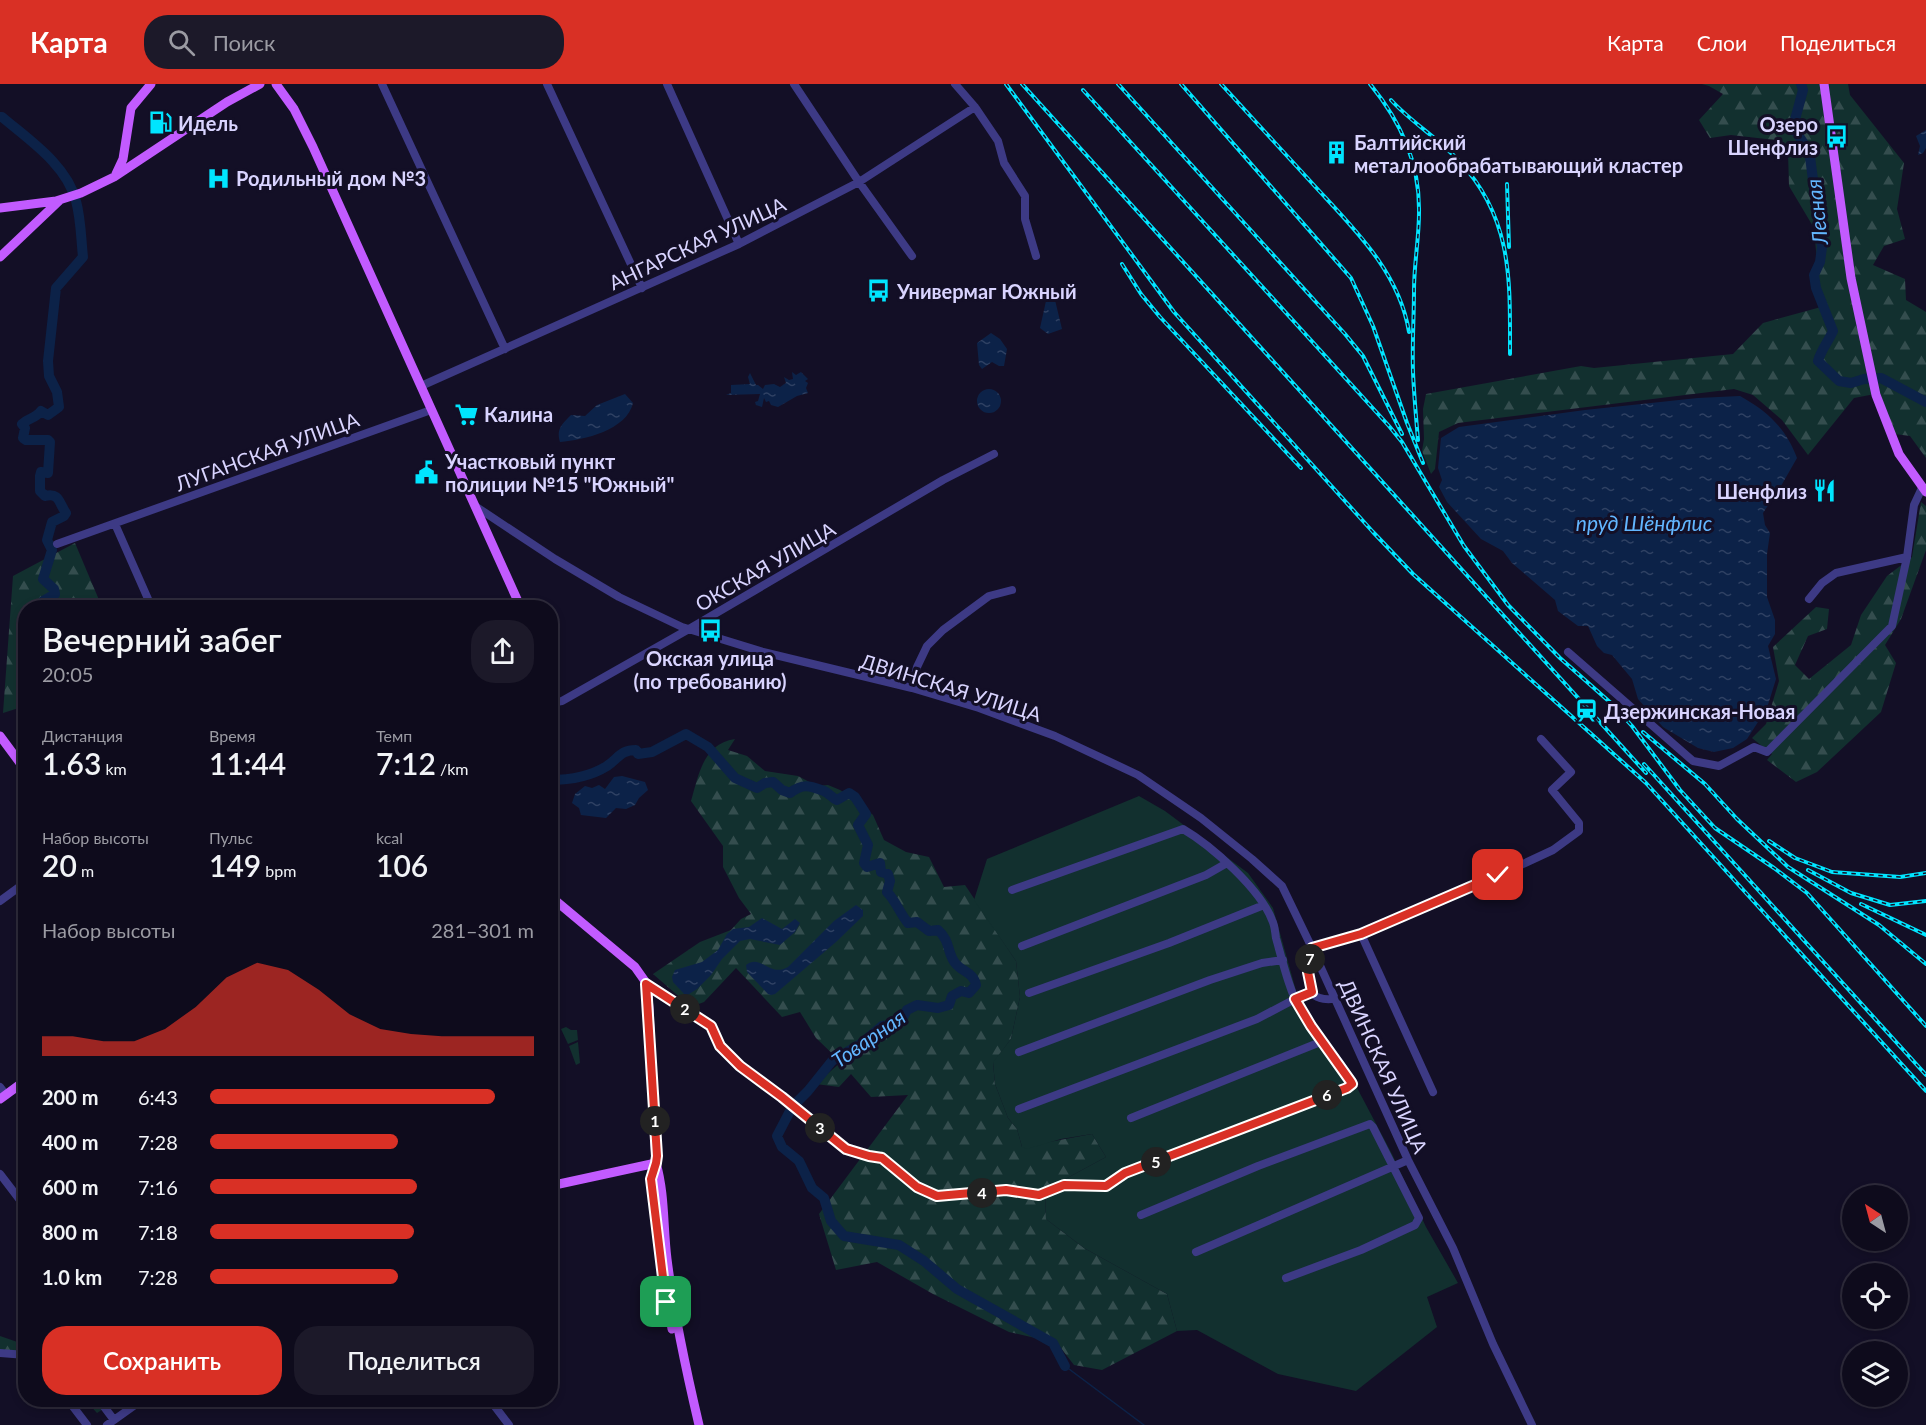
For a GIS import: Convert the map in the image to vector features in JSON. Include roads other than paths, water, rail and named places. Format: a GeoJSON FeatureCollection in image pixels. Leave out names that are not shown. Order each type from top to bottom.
{"type":"FeatureCollection","features":[{"type":"Feature","properties":{"kind":"main road"},"geometry":{"type":"LineString","coordinates":[[114,177],[123,159],[131,108],[151,84]]}},
{"type":"Feature","properties":{"kind":"main road"},"geometry":{"type":"LineString","coordinates":[[0,208],[62,200],[81,193],[114,177],[227,102],[260,84]]}},
{"type":"Feature","properties":{"kind":"main road"},"geometry":{"type":"LineString","coordinates":[[276,84],[303,126],[517,600]]}},
{"type":"Feature","properties":{"kind":"main road"},"geometry":{"type":"LineString","coordinates":[[1824,84],[1851,278],[1879,405],[1895,446],[1924,490]]}},
{"type":"Feature","properties":{"kind":"main road"},"geometry":{"type":"LineString","coordinates":[[123,159],[128,164],[134,164]]}},
{"type":"Feature","properties":{"kind":"main road"},"geometry":{"type":"LineString","coordinates":[[0,257],[62,200]]}},
{"type":"Feature","properties":{"kind":"main road"},"geometry":{"type":"LineString","coordinates":[[32,205],[39,215],[38,223]]}},
{"type":"Feature","properties":{"kind":"main road"},"geometry":{"type":"LineString","coordinates":[[0,735],[18,760]]}},
{"type":"Feature","properties":{"kind":"main road"},"geometry":{"type":"LineString","coordinates":[[558,903],[630,962],[646,984],[651,1030],[656,1163],[661,1178],[666,1257],[699,1425]]}},
{"type":"Feature","properties":{"kind":"main road"},"geometry":{"type":"LineString","coordinates":[[2,1093],[18,1084]]}},
{"type":"Feature","properties":{"kind":"main road"},"geometry":{"type":"LineString","coordinates":[[558,1184],[656,1163]]}},
{"type":"Feature","properties":{"kind":"main road"},"geometry":{"type":"LineString","coordinates":[[656,1163],[651,1179],[666,1302],[693,1425]]}},
{"type":"Feature","properties":{"kind":"street"},"geometry":{"type":"LineString","coordinates":[[382,84],[505,349]]}},
{"type":"Feature","properties":{"kind":"street"},"geometry":{"type":"LineString","coordinates":[[547,84],[642,288]]}},
{"type":"Feature","properties":{"kind":"street"},"geometry":{"type":"LineString","coordinates":[[667,84],[739,244]]}},
{"type":"Feature","properties":{"kind":"street"},"geometry":{"type":"LineString","coordinates":[[794,84],[912,256]]}},
{"type":"Feature","properties":{"kind":"street"},"geometry":{"type":"LineString","coordinates":[[955,84],[975,107],[998,141],[1004,163],[1025,196],[1024,219],[1036,256]]}},
{"type":"Feature","properties":{"kind":"street","name":"АНГАРСКАЯ УЛИЦА"},"geometry":{"type":"LineString","coordinates":[[421,386],[739,244],[860,182],[975,107]]}},
{"type":"Feature","properties":{"kind":"street","name":"ЛУГАНСКАЯ УЛИЦА"},"geometry":{"type":"LineString","coordinates":[[57,544],[431,410]]}},
{"type":"Feature","properties":{"kind":"street","name":"ОКСКАЯ УЛИЦА"},"geometry":{"type":"LineString","coordinates":[[558,701],[689,629],[943,480],[994,454]]}},
{"type":"Feature","properties":{"kind":"street"},"geometry":{"type":"LineString","coordinates":[[1568,652],[1693,761],[1719,766],[1754,747],[1767,752],[1892,626],[1907,557],[1914,505],[1924,490]]}},
{"type":"Feature","properties":{"kind":"street","name":"ДВИНСКАЯ УЛИЦА"},"geometry":{"type":"LineString","coordinates":[[475,506],[555,559],[619,597],[689,629],[763,652],[912,688],[979,708],[1055,736],[1138,775],[1201,818],[1252,859],[1282,886],[1408,1160],[1454,1248],[1494,1344],[1532,1425]]}},
{"type":"Feature","properties":{"kind":"street"},"geometry":{"type":"LineString","coordinates":[[115,525],[148,600]]}},
{"type":"Feature","properties":{"kind":"street"},"geometry":{"type":"LineString","coordinates":[[1809,599],[1836,573],[1907,557]]}},
{"type":"Feature","properties":{"kind":"street"},"geometry":{"type":"LineString","coordinates":[[912,688],[917,667],[927,646],[943,630],[989,596],[1012,590]]}},
{"type":"Feature","properties":{"kind":"street"},"geometry":{"type":"LineString","coordinates":[[1335,999],[1322,999],[1312,992],[1308,972],[1312,948],[1361,934],[1553,850],[1579,831],[1579,823],[1552,790],[1571,772],[1541,739]]}},
{"type":"Feature","properties":{"kind":"street"},"geometry":{"type":"LineString","coordinates":[[646,984],[711,1026],[720,1046],[740,1066],[846,1149],[882,1158],[917,1187],[937,1196],[1006,1190],[1039,1195],[1064,1185],[1106,1186],[1125,1173],[1347,1088],[1352,1084],[1302,1013],[1295,999],[1285,972],[1272,920],[1264,905],[1247,882],[1227,863],[1203,842],[1183,829],[1012,890]]}},
{"type":"Feature","properties":{"kind":"street"},"geometry":{"type":"LineString","coordinates":[[1022,946],[1212,872],[1227,863]]}},
{"type":"Feature","properties":{"kind":"street"},"geometry":{"type":"LineString","coordinates":[[0,901],[18,888]]}},
{"type":"Feature","properties":{"kind":"street"},"geometry":{"type":"LineString","coordinates":[[1029,993],[1168,943],[1264,905]]}},
{"type":"Feature","properties":{"kind":"street"},"geometry":{"type":"LineString","coordinates":[[1361,934],[1433,1092]]}},
{"type":"Feature","properties":{"kind":"street"},"geometry":{"type":"LineString","coordinates":[[1018,1052],[1210,980],[1262,963],[1283,960]]}},
{"type":"Feature","properties":{"kind":"street"},"geometry":{"type":"LineString","coordinates":[[1019,1109],[1257,1019],[1312,992]]}},
{"type":"Feature","properties":{"kind":"street"},"geometry":{"type":"LineString","coordinates":[[1131,1118],[1323,1041]]}},
{"type":"Feature","properties":{"kind":"street"},"geometry":{"type":"LineString","coordinates":[[1141,1215],[1367,1124],[1373,1126],[1419,1218],[1415,1225],[1361,1250],[1286,1278]]}},
{"type":"Feature","properties":{"kind":"street"},"geometry":{"type":"LineString","coordinates":[[1196,1252],[1408,1160]]}},
{"type":"Feature","properties":{"kind":"street"},"geometry":{"type":"LineString","coordinates":[[0,1174],[18,1196]]}},
{"type":"Feature","properties":{"kind":"street"},"geometry":{"type":"LineString","coordinates":[[0,1353],[18,1355]]}},
{"type":"Feature","properties":{"kind":"street"},"geometry":{"type":"LineString","coordinates":[[73,1407],[87,1425]]}},
{"type":"Feature","properties":{"kind":"street"},"geometry":{"type":"LineString","coordinates":[[103,1407],[111,1422],[132,1407]]}},
{"type":"Feature","properties":{"kind":"street"},"geometry":{"type":"LineString","coordinates":[[495,1407],[509,1425]]}},
{"type":"Feature","properties":{"kind":"water"},"geometry":{"type":"Polygon","coordinates":[[[1926,130],[1926,148],[1918,155],[1920,146],[1916,136],[1926,130]]]}},
{"type":"Feature","properties":{"kind":"water"},"geometry":{"type":"Polygon","coordinates":[[[1054,296],[1062,329],[1048,334],[1040,328],[1046,301],[1054,296]]]}},
{"type":"Feature","properties":{"kind":"water"},"geometry":{"type":"Polygon","coordinates":[[[991,333],[1000,339],[1007,349],[1004,366],[992,362],[982,369],[979,365],[977,343],[991,333]]]}},
{"type":"Feature","properties":{"kind":"water"},"geometry":{"type":"Polygon","coordinates":[[[792,372],[796,375],[801,372],[808,379],[805,381],[808,383],[806,388],[808,393],[797,396],[778,407],[771,405],[769,401],[766,402],[764,398],[762,407],[756,405],[755,402],[758,401],[760,394],[726,395],[731,393],[731,385],[750,384],[748,377],[750,373],[756,385],[763,389],[765,385],[774,384],[780,387],[786,383],[784,377],[789,380],[793,379],[792,372]]]}},
{"type":"Feature","properties":{"kind":"water"},"geometry":{"type":"Polygon","coordinates":[[[989,389],[997,393],[1001,401],[997,409],[989,413],[981,409],[977,401],[981,393],[989,389]]]}},
{"type":"Feature","properties":{"kind":"water"},"geometry":{"type":"Polygon","coordinates":[[[625,394],[633,403],[629,412],[614,427],[592,436],[560,442],[559,430],[571,415],[585,416],[597,405],[625,394]]]}},
{"type":"Feature","properties":{"kind":"water","name":"пруд Шёнфлис"},"geometry":{"type":"Polygon","coordinates":[[[1740,396],[1774,421],[1787,438],[1797,458],[1763,513],[1765,525],[1770,533],[1767,554],[1767,597],[1775,620],[1775,634],[1768,646],[1776,679],[1767,708],[1747,739],[1733,748],[1714,752],[1698,748],[1663,727],[1638,699],[1632,679],[1612,655],[1604,653],[1597,646],[1588,626],[1578,626],[1558,611],[1555,600],[1512,563],[1503,551],[1481,539],[1447,502],[1439,487],[1442,480],[1438,468],[1441,438],[1459,427],[1585,410],[1740,396]]]}},
{"type":"Feature","properties":{"kind":"water"},"geometry":{"type":"Polygon","coordinates":[[[622,776],[645,782],[648,790],[635,805],[626,809],[616,808],[606,818],[581,815],[579,808],[572,803],[575,794],[585,786],[592,788],[599,785],[605,789],[614,777],[622,776]]]}},
{"type":"Feature","properties":{"kind":"water"},"geometry":{"type":"Polygon","coordinates":[[[856,905],[863,910],[863,916],[775,994],[768,994],[747,972],[746,965],[751,962],[761,963],[776,970],[788,967],[834,921],[856,905]]]}},
{"type":"Feature","properties":{"kind":"water"},"geometry":{"type":"Polygon","coordinates":[[[762,918],[782,929],[795,919],[800,923],[795,932],[780,945],[750,939],[740,941],[722,959],[711,975],[686,996],[673,982],[672,977],[675,970],[702,962],[718,950],[727,934],[733,929],[749,927],[762,918]]]}},
{"type":"Feature","properties":{"kind":"waterway","name":"Лесная"},"geometry":{"type":"LineString","coordinates":[[1801,84],[1803,90],[1793,127],[1810,157],[1822,247],[1820,262],[1814,275],[1816,288],[1833,331],[1818,361],[1839,381],[1851,383],[1864,379],[1881,378],[1926,402]]}},
{"type":"Feature","properties":{"kind":"waterway","name":"Товарная"},"geometry":{"type":"LineString","coordinates":[[0,117],[46,154],[64,176],[76,201],[81,229],[83,257],[56,288],[48,361],[49,376],[57,392],[59,407],[48,415],[41,411],[22,424],[25,428],[23,438],[26,440],[48,440],[50,442],[48,473],[41,472],[40,491],[45,496],[56,497],[66,513],[52,522],[47,540],[52,550],[43,579],[54,589],[55,594],[45,600]]}},
{"type":"Feature","properties":{"kind":"waterway","name":"Товарная"},"geometry":{"type":"LineString","coordinates":[[558,779],[587,775],[607,766],[626,751],[636,750],[638,754],[652,752],[686,734],[708,747],[735,778],[757,788],[765,783],[773,782],[782,790],[790,793],[807,786],[824,791],[837,800],[849,793],[855,797],[866,814],[858,825],[868,845],[864,863],[867,867],[880,863],[881,872],[888,874],[890,881],[887,892],[908,923],[917,922],[929,931],[938,930],[945,939],[953,960],[971,975],[976,985],[969,993],[961,991],[952,996],[949,1005],[938,1008],[917,1005],[907,1010],[902,1019],[891,1025],[882,1026],[862,1043],[832,1061],[795,1104]]}},
{"type":"Feature","properties":{"kind":"waterway","name":"Товарная"},"geometry":{"type":"LineString","coordinates":[[790,1111],[777,1136],[782,1147],[799,1161],[812,1188],[824,1198],[831,1221],[844,1236],[899,1245],[924,1261],[957,1289],[1053,1343],[1065,1366]]}},
{"type":"Feature","properties":{"kind":"waterway"},"geometry":{"type":"LineString","coordinates":[[1065,1366],[1144,1425]]}},
{"type":"Feature","properties":{"kind":"railway"},"geometry":{"type":"LineString","coordinates":[[1006,84],[1174,312],[1373,532],[1413,574],[1646,783],[1926,1091]]}},
{"type":"Feature","properties":{"kind":"railway"},"geometry":{"type":"LineString","coordinates":[[1022,84],[1646,773]]}},
{"type":"Feature","properties":{"kind":"railway"},"geometry":{"type":"LineString","coordinates":[[1118,84],[1363,356],[1402,434]]}},
{"type":"Feature","properties":{"kind":"railway"},"geometry":{"type":"LineString","coordinates":[[1181,84],[1351,278],[1373,326],[1423,463]]}},
{"type":"Feature","properties":{"kind":"railway"},"geometry":{"type":"LineString","coordinates":[[1221,84],[1342,215],[1371,250],[1395,289],[1404,310],[1409,332]]}},
{"type":"Feature","properties":{"kind":"railway"},"geometry":{"type":"LineString","coordinates":[[1370,84],[1399,128],[1416,177],[1419,213],[1414,280],[1413,362],[1418,440]]}},
{"type":"Feature","properties":{"kind":"railway"},"geometry":{"type":"LineString","coordinates":[[1083,90],[1389,426],[1402,442],[1464,546],[1508,605],[1560,658],[1612,704],[1632,726],[1680,790],[1715,828],[1807,893],[1926,1026]]}},
{"type":"Feature","properties":{"kind":"railway"},"geometry":{"type":"LineString","coordinates":[[1391,100],[1459,161],[1477,183],[1490,205],[1505,252],[1510,301],[1510,354]]}},
{"type":"Feature","properties":{"kind":"railway"},"geometry":{"type":"LineString","coordinates":[[1507,184],[1509,247]]}},
{"type":"Feature","properties":{"kind":"railway"},"geometry":{"type":"LineString","coordinates":[[1122,264],[1141,294],[1160,317],[1301,468]]}},
{"type":"Feature","properties":{"kind":"railway"},"geometry":{"type":"LineString","coordinates":[[1643,732],[1705,784],[1737,819],[1788,867],[1879,925],[1926,964]]}},
{"type":"Feature","properties":{"kind":"railway"},"geometry":{"type":"LineString","coordinates":[[1644,764],[1926,1075]]}},
{"type":"Feature","properties":{"kind":"railway"},"geometry":{"type":"LineString","coordinates":[[1769,841],[1795,858],[1832,872],[1900,877],[1926,873]]}},
{"type":"Feature","properties":{"kind":"railway"},"geometry":{"type":"LineString","coordinates":[[1808,870],[1851,893],[1890,905],[1926,901]]}},
{"type":"Feature","properties":{"kind":"railway"},"geometry":{"type":"LineString","coordinates":[[1861,904],[1926,935]]}},
{"type":"Feature","properties":{"kind":"place","name":"Идель"},"geometry":{"type":"Point","coordinates":[160,123]}},
{"type":"Feature","properties":{"kind":"place","name":"Озеро Шенфлиз"},"geometry":{"type":"Point","coordinates":[1836,136]}},
{"type":"Feature","properties":{"kind":"place","name":"Балтийский металлообрабатывающий кластер"},"geometry":{"type":"Point","coordinates":[1336,153]}},
{"type":"Feature","properties":{"kind":"place","name":"Родильный дом №3"},"geometry":{"type":"Point","coordinates":[218,178]}},
{"type":"Feature","properties":{"kind":"place","name":"Универмаг Южный"},"geometry":{"type":"Point","coordinates":[879,291]}},
{"type":"Feature","properties":{"kind":"place","name":"Калина"},"geometry":{"type":"Point","coordinates":[466,414]}},
{"type":"Feature","properties":{"kind":"place","name":"Участковый пункт полиции №15 \"Южный\""},"geometry":{"type":"Point","coordinates":[427,472]}},
{"type":"Feature","properties":{"kind":"place","name":"Шенфлиз"},"geometry":{"type":"Point","coordinates":[1825,491]}},
{"type":"Feature","properties":{"kind":"place","name":"Окская улица (по требованию)"},"geometry":{"type":"Point","coordinates":[710,630]}},
{"type":"Feature","properties":{"kind":"place","name":"Дзержинская-Новая"},"geometry":{"type":"Point","coordinates":[1586,711]}}]}
